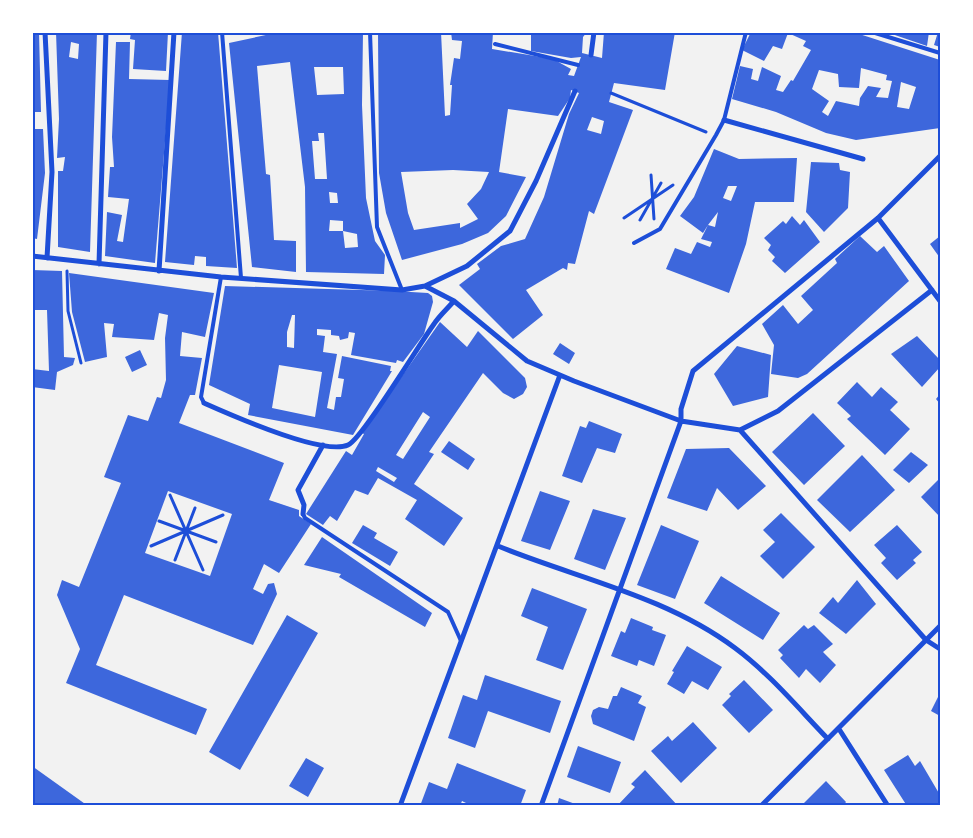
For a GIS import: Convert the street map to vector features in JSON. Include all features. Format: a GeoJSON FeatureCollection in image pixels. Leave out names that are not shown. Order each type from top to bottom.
{"type":"FeatureCollection","features":[{"type":"Feature","properties":{"kind":"street"},"geometry":{"type":"LineString","coordinates":[[45,32],[52,172],[47,258]]}},
{"type":"Feature","properties":{"kind":"street"},"geometry":{"type":"LineString","coordinates":[[99,264],[106,32]]}},
{"type":"Feature","properties":{"kind":"street"},"geometry":{"type":"LineString","coordinates":[[159,271],[174,32]]}},
{"type":"Feature","properties":{"kind":"street"},"geometry":{"type":"LineString","coordinates":[[591,55],[594,32]]}},
{"type":"Feature","properties":{"kind":"street"},"geometry":{"type":"LineString","coordinates":[[32,256],[221,277],[402,290],[425,286],[467,266],[510,231],[536,181],[575,91]]}},
{"type":"Feature","properties":{"kind":"street"},"geometry":{"type":"LineString","coordinates":[[724,120],[863,158]]}},
{"type":"Feature","properties":{"kind":"street"},"geometry":{"type":"LineString","coordinates":[[541,806],[681,421],[681,409],[693,371],[878,218],[940,156]]}},
{"type":"Feature","properties":{"kind":"street"},"geometry":{"type":"LineString","coordinates":[[878,218],[940,301]]}},
{"type":"Feature","properties":{"kind":"street"},"geometry":{"type":"LineString","coordinates":[[425,286],[454,301],[516,354],[527,361],[681,421],[740,430],[778,411],[932,290]]}},
{"type":"Feature","properties":{"kind":"street"},"geometry":{"type":"LineString","coordinates":[[204,403],[254,425],[323,445],[337,447],[350,444],[368,421],[435,322],[454,301]]}},
{"type":"Feature","properties":{"kind":"street"},"geometry":{"type":"LineString","coordinates":[[400,806],[560,375]]}},
{"type":"Feature","properties":{"kind":"street"},"geometry":{"type":"LineString","coordinates":[[740,430],[926,640],[940,649]]}},
{"type":"Feature","properties":{"kind":"street"},"geometry":{"type":"LineString","coordinates":[[303,514],[304,505],[298,490],[323,445]]}},
{"type":"Feature","properties":{"kind":"street"},"geometry":{"type":"LineString","coordinates":[[498,546],[620,591],[688,619],[734,647],[761,668],[828,739]]}},
{"type":"Feature","properties":{"kind":"street"},"geometry":{"type":"LineString","coordinates":[[761,806],[940,626]]}},
{"type":"Feature","properties":{"kind":"street"},"geometry":{"type":"LineString","coordinates":[[839,729],[888,806]]}},
{"type":"Feature","properties":{"kind":"lane"},"geometry":{"type":"LineString","coordinates":[[222,32],[241,278]]}},
{"type":"Feature","properties":{"kind":"lane"},"geometry":{"type":"LineString","coordinates":[[370,32],[377,227],[402,290]]}},
{"type":"Feature","properties":{"kind":"lane"},"geometry":{"type":"LineString","coordinates":[[634,243],[660,230],[716,136],[724,120],[746,32]]}},
{"type":"Feature","properties":{"kind":"lane"},"geometry":{"type":"LineString","coordinates":[[872,32],[940,53]]}},
{"type":"Feature","properties":{"kind":"lane"},"geometry":{"type":"LineString","coordinates":[[495,44],[578,64]]}},
{"type":"Feature","properties":{"kind":"lane"},"geometry":{"type":"LineString","coordinates":[[204,403],[201,397],[221,277]]}},
{"type":"Feature","properties":{"kind":"lane"},"geometry":{"type":"LineString","coordinates":[[303,514],[305,518],[448,612],[462,642]]}},
{"type":"Feature","properties":{"kind":"path"},"geometry":{"type":"LineString","coordinates":[[611,93],[716,136]]}},
{"type":"Feature","properties":{"kind":"path"},"geometry":{"type":"LineString","coordinates":[[650,175],[654,220]]}},
{"type":"Feature","properties":{"kind":"path"},"geometry":{"type":"LineString","coordinates":[[640,220],[661,183]]}},
{"type":"Feature","properties":{"kind":"path"},"geometry":{"type":"LineString","coordinates":[[624,218],[675,184]]}},
{"type":"Feature","properties":{"kind":"path"},"geometry":{"type":"LineString","coordinates":[[68,260],[68,311],[81,363]]}},
{"type":"Feature","properties":{"kind":"path"},"geometry":{"type":"LineString","coordinates":[[170,495],[203,570]]}},
{"type":"Feature","properties":{"kind":"path"},"geometry":{"type":"LineString","coordinates":[[175,560],[194,508]]}},
{"type":"Feature","properties":{"kind":"path"},"geometry":{"type":"LineString","coordinates":[[150,546],[223,515]]}},
{"type":"Feature","properties":{"kind":"path"},"geometry":{"type":"LineString","coordinates":[[159,521],[216,542]]}},
{"type":"Feature","properties":{"kind":"building"},"geometry":{"type":"Polygon","coordinates":[[[32,32],[39,32],[41,112],[32,112],[32,32]]]}},
{"type":"Feature","properties":{"kind":"building"},"geometry":{"type":"Polygon","coordinates":[[[56,32],[97,32],[90,252],[58,247],[58,171],[63,171],[65,157],[57,158],[59,119],[56,32]],[[71,42],[69,57],[78,59],[79,44],[71,42]]]}},
{"type":"Feature","properties":{"kind":"building"},"geometry":{"type":"Polygon","coordinates":[[[131,32],[168,32],[166,71],[133,69],[135,40],[130,39],[131,32]]]}},
{"type":"Feature","properties":{"kind":"building"},"geometry":{"type":"Polygon","coordinates":[[[182,32],[218,32],[237,268],[206,266],[206,257],[195,256],[194,265],[165,262],[182,32]]]}},
{"type":"Feature","properties":{"kind":"building"},"geometry":{"type":"Polygon","coordinates":[[[280,32],[363,32],[362,105],[366,198],[375,241],[385,255],[384,274],[306,272],[305,187],[290,62],[257,66],[266,174],[270,175],[274,240],[296,241],[296,272],[252,267],[229,43],[280,32]],[[314,67],[317,95],[344,94],[343,67],[314,67]],[[318,133],[319,141],[312,141],[315,179],[327,179],[324,133],[318,133]],[[329,192],[330,203],[338,203],[337,193],[329,192]],[[330,220],[329,231],[343,231],[343,221],[330,220]],[[343,231],[345,248],[358,247],[357,234],[343,231]]]}},
{"type":"Feature","properties":{"kind":"building"},"geometry":{"type":"Polygon","coordinates":[[[378,32],[441,32],[445,116],[450,115],[452,85],[450,85],[454,58],[460,59],[462,41],[452,40],[451,32],[493,32],[492,49],[553,59],[571,69],[568,75],[574,76],[581,57],[571,58],[531,51],[531,32],[587,32],[583,37],[582,53],[602,58],[604,32],[675,32],[665,90],[614,83],[609,102],[633,110],[594,214],[589,211],[575,264],[568,263],[567,270],[563,268],[526,290],[543,315],[513,339],[459,285],[480,269],[477,264],[501,246],[525,239],[544,197],[569,114],[579,93],[571,90],[570,98],[558,116],[508,109],[499,172],[526,177],[506,216],[488,233],[462,244],[402,260],[386,213],[379,173],[378,32]],[[592,117],[587,130],[601,134],[604,121],[592,117]],[[453,170],[401,172],[408,213],[414,230],[460,223],[460,228],[478,219],[467,204],[481,189],[489,172],[453,170]]]}},
{"type":"Feature","properties":{"kind":"building"},"geometry":{"type":"Polygon","coordinates":[[[751,32],[853,32],[940,60],[940,128],[856,140],[826,133],[776,112],[732,99],[740,66],[753,69],[751,79],[758,81],[762,67],[781,76],[776,90],[783,92],[791,80],[793,81],[811,50],[803,46],[806,41],[788,33],[782,49],[773,46],[764,61],[742,50],[751,32]],[[861,68],[859,88],[839,87],[838,74],[819,70],[812,89],[829,101],[822,112],[828,116],[836,101],[859,106],[860,98],[868,86],[881,88],[876,97],[888,98],[892,81],[886,80],[887,75],[861,68]],[[901,82],[897,107],[909,109],[916,87],[901,82]]]}},
{"type":"Feature","properties":{"kind":"building"},"geometry":{"type":"Polygon","coordinates":[[[886,32],[929,32],[927,46],[886,32]]]}},
{"type":"Feature","properties":{"kind":"building"},"geometry":{"type":"Polygon","coordinates":[[[938,32],[940,32],[940,47],[934,45],[938,32]]]}},
{"type":"Feature","properties":{"kind":"building"},"geometry":{"type":"Polygon","coordinates":[[[116,42],[130,42],[129,79],[170,80],[155,263],[105,256],[107,212],[122,215],[117,241],[123,242],[129,199],[108,197],[110,167],[114,167],[112,137],[116,42]]]}},
{"type":"Feature","properties":{"kind":"building"},"geometry":{"type":"Polygon","coordinates":[[[32,129],[43,129],[45,173],[37,239],[32,238],[32,129]]]}},
{"type":"Feature","properties":{"kind":"building"},"geometry":{"type":"Polygon","coordinates":[[[714,149],[739,159],[797,158],[794,202],[755,202],[746,244],[729,293],[666,269],[675,248],[691,254],[697,242],[710,247],[712,242],[701,239],[708,225],[703,233],[680,216],[694,197],[714,149]],[[728,186],[723,198],[731,201],[737,186],[728,186]],[[718,212],[708,225],[715,227],[718,212]]]}},
{"type":"Feature","properties":{"kind":"building"},"geometry":{"type":"Polygon","coordinates":[[[811,162],[839,163],[840,170],[850,172],[848,208],[824,232],[806,212],[811,162]]]}},
{"type":"Feature","properties":{"kind":"building"},"geometry":{"type":"Polygon","coordinates":[[[792,216],[800,225],[804,220],[820,242],[785,273],[772,261],[775,257],[768,250],[771,245],[764,238],[783,221],[786,224],[792,216]]]}},
{"type":"Feature","properties":{"kind":"building"},"geometry":{"type":"Polygon","coordinates":[[[860,236],[877,252],[884,246],[909,281],[807,374],[798,378],[771,374],[774,345],[762,324],[783,305],[798,324],[813,310],[801,296],[837,263],[835,259],[860,236]]]}},
{"type":"Feature","properties":{"kind":"building"},"geometry":{"type":"Polygon","coordinates":[[[940,236],[940,258],[930,244],[940,236]]]}},
{"type":"Feature","properties":{"kind":"building"},"geometry":{"type":"Polygon","coordinates":[[[32,270],[62,271],[64,357],[75,358],[73,365],[57,372],[55,390],[32,387],[32,369],[49,371],[47,310],[32,310],[32,270]]]}},
{"type":"Feature","properties":{"kind":"building"},"geometry":{"type":"Polygon","coordinates":[[[69,273],[214,293],[205,337],[182,332],[180,356],[202,358],[195,395],[190,395],[179,423],[284,463],[269,500],[299,510],[299,516],[311,524],[279,573],[264,564],[253,589],[263,594],[268,584],[274,583],[277,594],[253,645],[124,595],[96,665],[207,709],[196,735],[66,683],[80,649],[57,595],[62,580],[79,587],[121,483],[104,477],[128,415],[148,421],[157,397],[161,398],[166,380],[165,338],[168,315],[159,313],[154,340],[112,337],[114,324],[104,323],[107,357],[85,362],[72,312],[69,273]],[[168,491],[145,553],[210,576],[232,514],[168,491]]]}},
{"type":"Feature","properties":{"kind":"building"},"geometry":{"type":"Polygon","coordinates":[[[225,286],[394,291],[428,293],[432,296],[433,302],[424,334],[403,362],[397,360],[396,363],[351,355],[355,333],[349,332],[348,338],[340,340],[339,336],[331,335],[331,330],[317,329],[317,335],[325,336],[323,352],[337,354],[327,408],[334,410],[336,397],[341,397],[344,379],[338,378],[342,356],[391,366],[390,371],[392,371],[353,435],[248,415],[250,404],[209,385],[225,286]],[[292,315],[287,332],[287,347],[294,348],[295,315],[292,315]],[[279,365],[272,408],[315,417],[322,372],[279,365]]]}},
{"type":"Feature","properties":{"kind":"building"},"geometry":{"type":"Polygon","coordinates":[[[440,322],[467,347],[478,331],[525,378],[527,387],[523,394],[514,399],[503,393],[483,373],[429,452],[434,454],[414,484],[463,518],[444,546],[405,519],[417,500],[378,478],[368,495],[355,490],[337,521],[330,516],[323,525],[306,514],[346,451],[352,455],[364,434],[362,433],[440,322]],[[423,412],[396,455],[403,459],[430,417],[423,412]],[[378,467],[376,471],[394,482],[397,478],[378,467]]]}},
{"type":"Feature","properties":{"kind":"building"},"geometry":{"type":"Polygon","coordinates":[[[917,336],[940,360],[940,367],[922,387],[891,354],[917,336]]]}},
{"type":"Feature","properties":{"kind":"building"},"geometry":{"type":"Polygon","coordinates":[[[560,343],[575,353],[569,364],[553,354],[560,343]]]}},
{"type":"Feature","properties":{"kind":"building"},"geometry":{"type":"Polygon","coordinates":[[[737,346],[771,355],[768,397],[733,406],[714,374],[737,346]]]}},
{"type":"Feature","properties":{"kind":"building"},"geometry":{"type":"Polygon","coordinates":[[[140,350],[147,365],[132,372],[125,357],[140,350]]]}},
{"type":"Feature","properties":{"kind":"building"},"geometry":{"type":"Polygon","coordinates":[[[857,382],[872,397],[881,387],[898,402],[890,410],[910,429],[885,455],[847,419],[851,416],[837,403],[857,382]]]}},
{"type":"Feature","properties":{"kind":"building"},"geometry":{"type":"Polygon","coordinates":[[[940,394],[940,404],[936,399],[940,394]]]}},
{"type":"Feature","properties":{"kind":"building"},"geometry":{"type":"Polygon","coordinates":[[[813,413],[845,446],[804,485],[772,452],[813,413]]]}},
{"type":"Feature","properties":{"kind":"building"},"geometry":{"type":"Polygon","coordinates":[[[589,421],[622,434],[615,453],[597,448],[582,483],[562,476],[580,426],[586,428],[589,421]]]}},
{"type":"Feature","properties":{"kind":"building"},"geometry":{"type":"Polygon","coordinates":[[[449,441],[475,459],[468,470],[441,452],[449,441]]]}},
{"type":"Feature","properties":{"kind":"building"},"geometry":{"type":"Polygon","coordinates":[[[729,448],[766,486],[738,510],[717,488],[707,511],[667,498],[686,449],[729,448]]]}},
{"type":"Feature","properties":{"kind":"building"},"geometry":{"type":"Polygon","coordinates":[[[911,452],[928,465],[909,483],[893,470],[911,452]]]}},
{"type":"Feature","properties":{"kind":"building"},"geometry":{"type":"Polygon","coordinates":[[[862,455],[895,490],[850,532],[817,500],[862,455]]]}},
{"type":"Feature","properties":{"kind":"building"},"geometry":{"type":"Polygon","coordinates":[[[940,478],[940,517],[921,497],[940,478]]]}},
{"type":"Feature","properties":{"kind":"building"},"geometry":{"type":"Polygon","coordinates":[[[540,491],[570,501],[550,550],[521,541],[540,491]]]}},
{"type":"Feature","properties":{"kind":"building"},"geometry":{"type":"Polygon","coordinates":[[[593,509],[626,518],[605,570],[574,559],[593,509]]]}},
{"type":"Feature","properties":{"kind":"building"},"geometry":{"type":"Polygon","coordinates":[[[781,513],[815,547],[783,579],[760,556],[775,542],[763,530],[781,513]]]}},
{"type":"Feature","properties":{"kind":"building"},"geometry":{"type":"Polygon","coordinates":[[[363,525],[377,533],[374,538],[398,552],[390,566],[352,543],[363,525]]]}},
{"type":"Feature","properties":{"kind":"building"},"geometry":{"type":"Polygon","coordinates":[[[661,525],[699,541],[675,599],[637,585],[661,525]]]}},
{"type":"Feature","properties":{"kind":"building"},"geometry":{"type":"Polygon","coordinates":[[[897,525],[922,552],[913,560],[916,563],[897,580],[881,563],[886,558],[874,545],[897,525]]]}},
{"type":"Feature","properties":{"kind":"building"},"geometry":{"type":"Polygon","coordinates":[[[322,537],[432,613],[425,627],[339,577],[341,574],[304,565],[322,537]]]}},
{"type":"Feature","properties":{"kind":"building"},"geometry":{"type":"Polygon","coordinates":[[[721,576],[780,613],[763,640],[704,603],[721,576]]]}},
{"type":"Feature","properties":{"kind":"building"},"geometry":{"type":"Polygon","coordinates":[[[857,580],[876,604],[846,634],[819,613],[833,597],[838,603],[857,580]]]}},
{"type":"Feature","properties":{"kind":"building"},"geometry":{"type":"Polygon","coordinates":[[[532,588],[587,609],[563,670],[536,660],[548,627],[521,616],[532,588]]]}},
{"type":"Feature","properties":{"kind":"building"},"geometry":{"type":"Polygon","coordinates":[[[287,615],[318,633],[240,770],[209,752],[287,615]]]}},
{"type":"Feature","properties":{"kind":"building"},"geometry":{"type":"Polygon","coordinates":[[[631,618],[653,627],[652,630],[666,635],[654,666],[639,660],[637,666],[611,656],[621,631],[625,633],[631,618]]]}},
{"type":"Feature","properties":{"kind":"building"},"geometry":{"type":"Polygon","coordinates":[[[804,625],[808,629],[814,625],[833,644],[823,652],[836,665],[820,683],[806,669],[799,678],[780,658],[783,655],[778,650],[804,625]]]}},
{"type":"Feature","properties":{"kind":"building"},"geometry":{"type":"Polygon","coordinates":[[[687,646],[722,667],[708,690],[692,681],[684,694],[667,684],[674,672],[672,671],[687,646]]]}},
{"type":"Feature","properties":{"kind":"building"},"geometry":{"type":"Polygon","coordinates":[[[485,675],[561,701],[550,733],[488,711],[475,748],[448,738],[463,695],[477,700],[485,675]]]}},
{"type":"Feature","properties":{"kind":"building"},"geometry":{"type":"Polygon","coordinates":[[[744,680],[773,710],[749,733],[722,705],[731,696],[729,694],[744,680]]]}},
{"type":"Feature","properties":{"kind":"building"},"geometry":{"type":"Polygon","coordinates":[[[621,687],[642,696],[638,703],[646,707],[634,741],[593,724],[591,716],[593,710],[599,707],[608,709],[613,696],[617,696],[621,687]]]}},
{"type":"Feature","properties":{"kind":"building"},"geometry":{"type":"Polygon","coordinates":[[[940,693],[940,716],[931,711],[940,693]]]}},
{"type":"Feature","properties":{"kind":"building"},"geometry":{"type":"Polygon","coordinates":[[[693,722],[717,748],[681,783],[651,751],[668,736],[672,741],[693,722]]]}},
{"type":"Feature","properties":{"kind":"building"},"geometry":{"type":"Polygon","coordinates":[[[578,746],[621,762],[610,793],[567,777],[578,746]]]}},
{"type":"Feature","properties":{"kind":"building"},"geometry":{"type":"Polygon","coordinates":[[[908,755],[915,766],[920,761],[940,795],[940,806],[907,806],[884,770],[908,755]]]}},
{"type":"Feature","properties":{"kind":"building"},"geometry":{"type":"Polygon","coordinates":[[[306,758],[324,768],[308,797],[289,786],[306,758]]]}},
{"type":"Feature","properties":{"kind":"building"},"geometry":{"type":"Polygon","coordinates":[[[457,763],[526,790],[520,806],[472,806],[462,801],[460,806],[420,806],[429,782],[447,789],[457,763]]]}},
{"type":"Feature","properties":{"kind":"building"},"geometry":{"type":"Polygon","coordinates":[[[32,766],[88,806],[32,806],[32,766]]]}},
{"type":"Feature","properties":{"kind":"building"},"geometry":{"type":"Polygon","coordinates":[[[645,770],[678,806],[617,806],[635,787],[631,784],[645,770]]]}},
{"type":"Feature","properties":{"kind":"building"},"geometry":{"type":"Polygon","coordinates":[[[826,781],[846,802],[843,806],[801,806],[826,781]]]}},
{"type":"Feature","properties":{"kind":"building"},"geometry":{"type":"Polygon","coordinates":[[[559,798],[578,805],[578,806],[557,806],[559,798]]]}}]}
